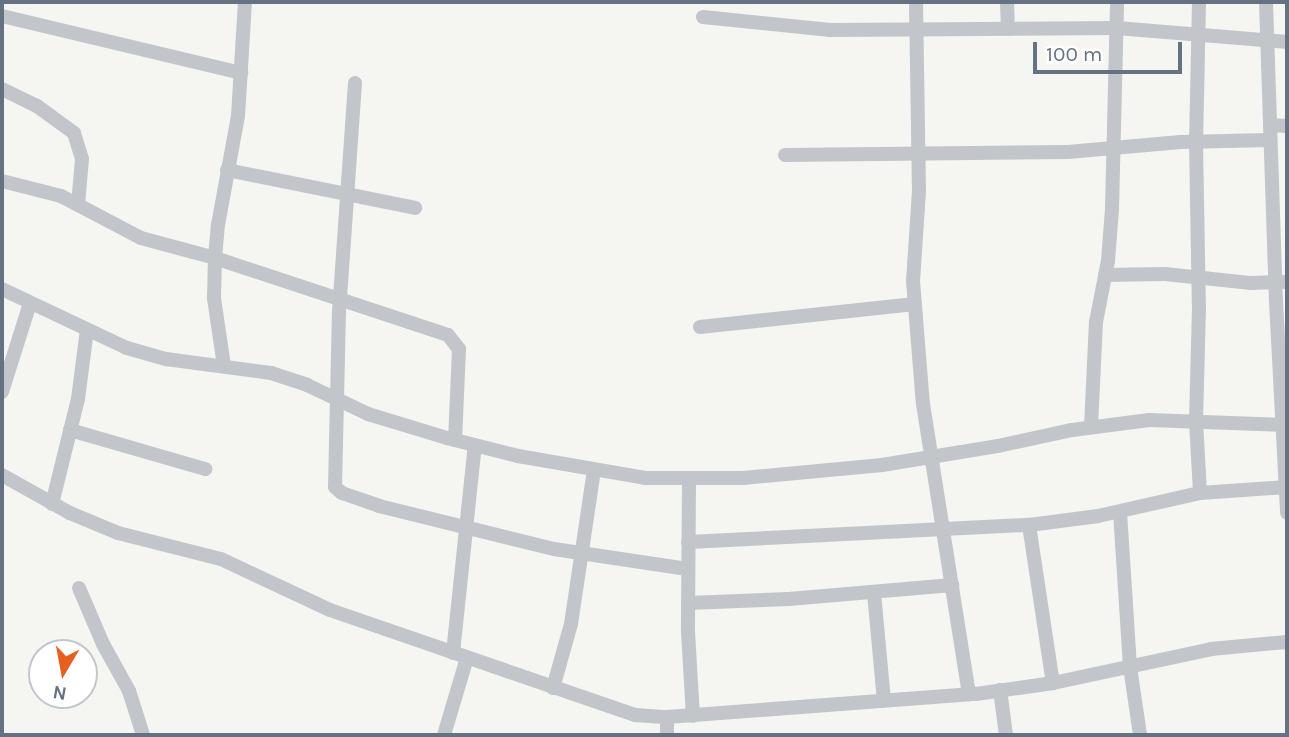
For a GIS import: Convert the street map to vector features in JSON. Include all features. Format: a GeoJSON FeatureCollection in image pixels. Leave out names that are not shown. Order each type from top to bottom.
{"type":"FeatureCollection","features":[{"type":"Feature","properties":{"kind":"street"},"geometry":{"type":"LineString","coordinates":[[224,366],[214,298],[215,258],[237,116],[245,2]]}},
{"type":"Feature","properties":{"kind":"street"},"geometry":{"type":"LineString","coordinates":[[916,2],[919,155],[918,220],[913,254],[915,304],[923,404],[945,528],[969,694]]}},
{"type":"Feature","properties":{"kind":"street"},"geometry":{"type":"LineString","coordinates":[[1007,2],[1008,29]]}},
{"type":"Feature","properties":{"kind":"street"},"geometry":{"type":"LineString","coordinates":[[1091,427],[1096,323],[1105,275],[1114,149],[1117,2]]}},
{"type":"Feature","properties":{"kind":"street"},"geometry":{"type":"LineString","coordinates":[[1199,2],[1196,142],[1199,276],[1196,421],[1199,493]]}},
{"type":"Feature","properties":{"kind":"street"},"geometry":{"type":"LineString","coordinates":[[1266,2],[1270,132],[1281,282],[1287,513]]}},
{"type":"Feature","properties":{"kind":"street"},"geometry":{"type":"LineString","coordinates":[[2,16],[241,73]]}},
{"type":"Feature","properties":{"kind":"street"},"geometry":{"type":"LineString","coordinates":[[703,17],[801,29],[1117,28],[1287,42]]}},
{"type":"Feature","properties":{"kind":"street"},"geometry":{"type":"LineString","coordinates":[[355,83],[340,300],[339,402],[333,479],[335,487],[342,493],[379,506],[583,554],[688,569]]}},
{"type":"Feature","properties":{"kind":"street"},"geometry":{"type":"LineString","coordinates":[[2,89],[37,106],[74,133],[82,159],[78,205]]}},
{"type":"Feature","properties":{"kind":"street"},"geometry":{"type":"LineString","coordinates":[[785,155],[919,155],[1114,149],[1196,142],[1270,132],[1287,126]]}},
{"type":"Feature","properties":{"kind":"street"},"geometry":{"type":"LineString","coordinates":[[227,170],[415,208]]}},
{"type":"Feature","properties":{"kind":"street"},"geometry":{"type":"LineString","coordinates":[[2,181],[61,196],[141,238],[215,258],[448,335],[459,349],[455,440]]}},
{"type":"Feature","properties":{"kind":"street"},"geometry":{"type":"LineString","coordinates":[[1105,275],[1199,276],[1281,282]]}},
{"type":"Feature","properties":{"kind":"street"},"geometry":{"type":"LineString","coordinates":[[2,289],[127,348],[166,359],[271,373],[307,385],[368,414],[455,440],[594,470],[645,478],[690,480],[813,472],[932,458],[1091,427],[1149,420],[1285,426]]}},
{"type":"Feature","properties":{"kind":"street"},"geometry":{"type":"LineString","coordinates":[[2,392],[5,370],[30,303]]}},
{"type":"Feature","properties":{"kind":"street"},"geometry":{"type":"LineString","coordinates":[[700,327],[915,304]]}},
{"type":"Feature","properties":{"kind":"street"},"geometry":{"type":"LineString","coordinates":[[52,503],[71,430],[88,330]]}},
{"type":"Feature","properties":{"kind":"street"},"geometry":{"type":"LineString","coordinates":[[71,430],[205,470]]}},
{"type":"Feature","properties":{"kind":"street"},"geometry":{"type":"LineString","coordinates":[[444,735],[460,655],[467,527],[475,445]]}},
{"type":"Feature","properties":{"kind":"street"},"geometry":{"type":"LineString","coordinates":[[553,688],[570,624],[594,470]]}},
{"type":"Feature","properties":{"kind":"street"},"geometry":{"type":"LineString","coordinates":[[2,475],[52,503],[118,533],[221,559],[330,610],[635,715],[667,718],[969,694],[1053,683],[1211,649],[1287,642]]}},
{"type":"Feature","properties":{"kind":"street"},"geometry":{"type":"LineString","coordinates":[[690,480],[688,603],[693,716]]}},
{"type":"Feature","properties":{"kind":"street"},"geometry":{"type":"LineString","coordinates":[[688,542],[1030,525],[1119,512],[1158,500],[1199,493],[1287,487]]}},
{"type":"Feature","properties":{"kind":"street"},"geometry":{"type":"LineString","coordinates":[[1119,512],[1130,667],[1140,735]]}},
{"type":"Feature","properties":{"kind":"street"},"geometry":{"type":"LineString","coordinates":[[1030,525],[1053,683]]}},
{"type":"Feature","properties":{"kind":"street"},"geometry":{"type":"LineString","coordinates":[[688,603],[874,593],[952,585]]}},
{"type":"Feature","properties":{"kind":"street"},"geometry":{"type":"LineString","coordinates":[[79,587],[103,644],[129,691],[143,735]]}},
{"type":"Feature","properties":{"kind":"street"},"geometry":{"type":"LineString","coordinates":[[874,593],[884,701]]}},
{"type":"Feature","properties":{"kind":"street"},"geometry":{"type":"LineString","coordinates":[[1000,690],[1006,735]]}},
{"type":"Feature","properties":{"kind":"street"},"geometry":{"type":"LineString","coordinates":[[667,718],[667,735]]}}]}
